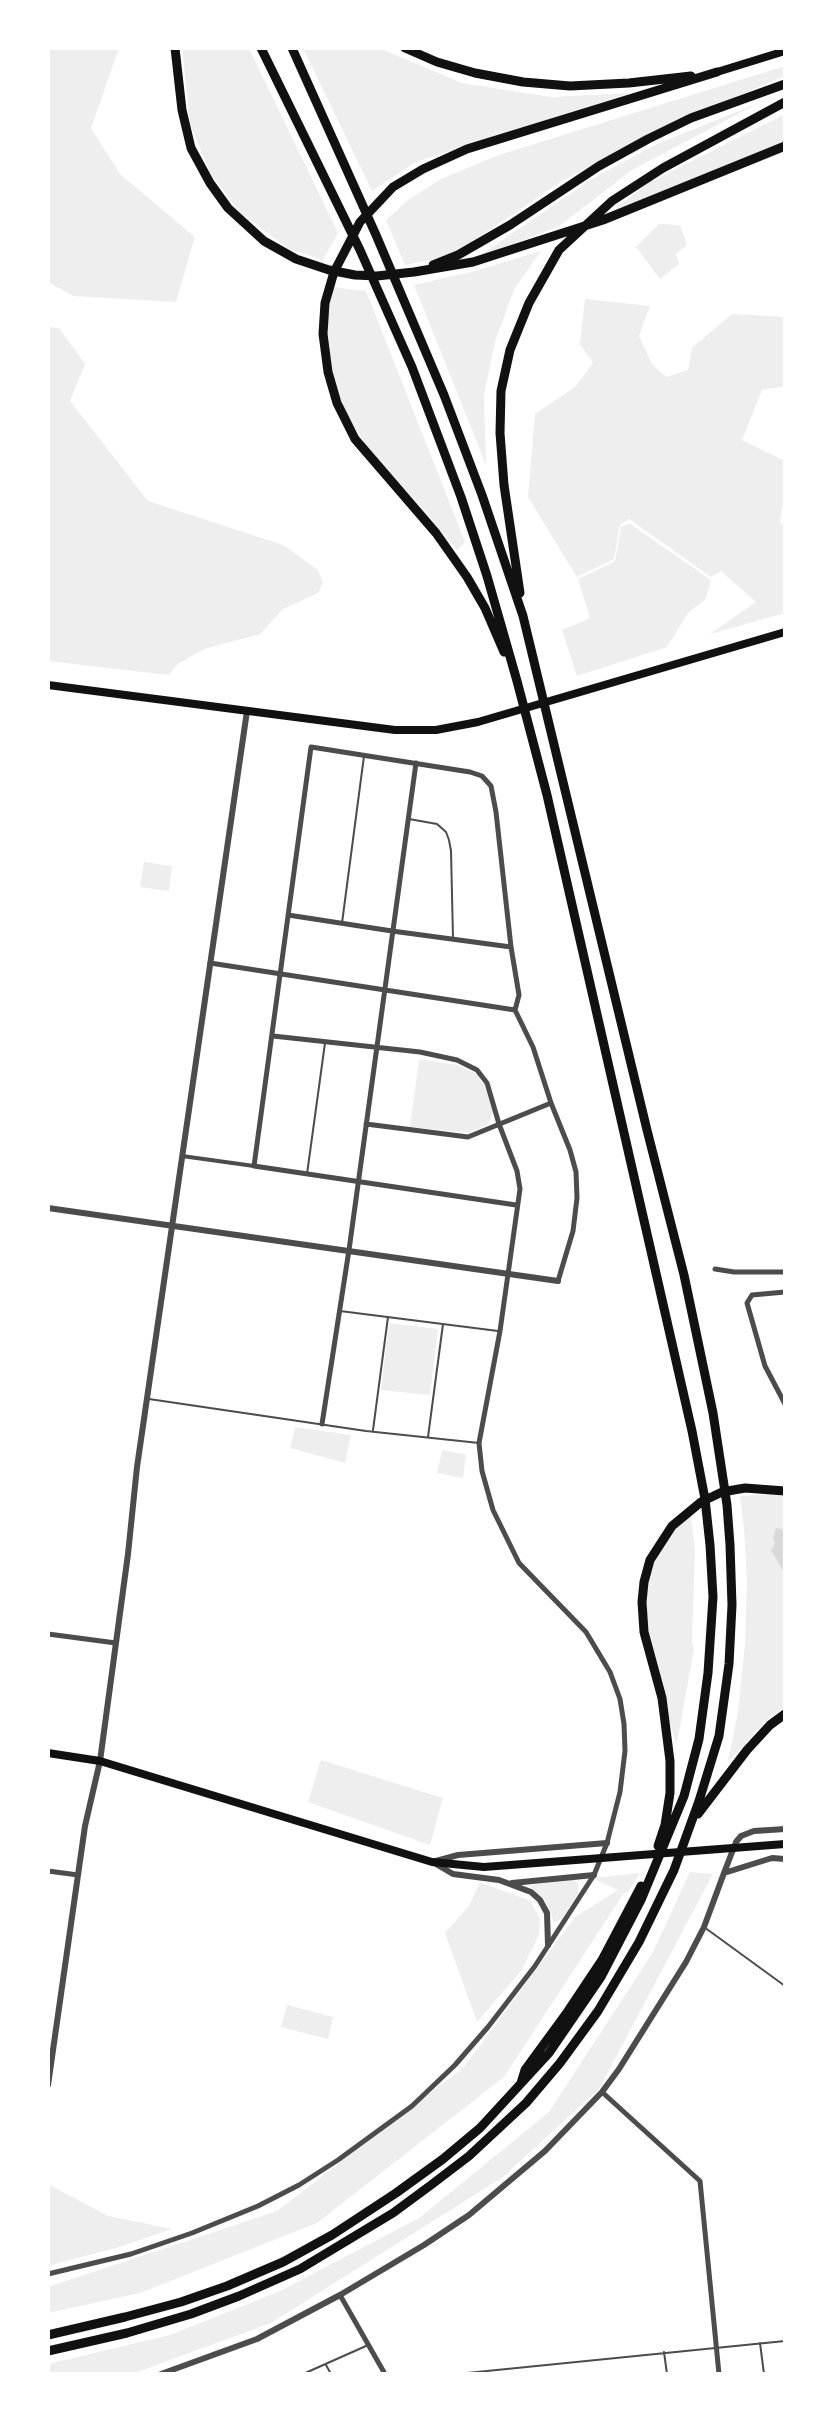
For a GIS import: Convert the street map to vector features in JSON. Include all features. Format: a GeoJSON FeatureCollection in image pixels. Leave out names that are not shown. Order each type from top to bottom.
{"type":"FeatureCollection","features":[{"type":"Feature","properties":{"kind":"highway"},"geometry":{"type":"LineString","coordinates":[[175,48],[185,129],[200,166],[228,208],[264,241],[296,259],[328,270],[377,276],[473,262],[603,220],[785,146]]}},
{"type":"Feature","properties":{"kind":"highway"},"geometry":{"type":"LineString","coordinates":[[48,2335],[126,2318],[180,2302],[227,2286],[283,2262],[332,2235],[443,2159],[480,2128],[549,2053],[601,1977],[641,1900],[684,1796],[699,1739],[708,1673],[713,1597],[705,1499],[678,1365],[547,795],[517,681],[488,576],[412,368],[340,207],[261,48]]}},
{"type":"Feature","properties":{"kind":"highway"},"geometry":{"type":"LineString","coordinates":[[48,2351],[127,2333],[191,2314],[300,2269],[393,2213],[469,2156],[526,2103],[560,2063],[598,2011],[639,1942],[674,1870],[719,1736],[729,1664],[732,1605],[728,1505],[713,1413],[684,1275],[523,616],[482,495],[444,395],[376,235],[292,48]]}},
{"type":"Feature","properties":{"kind":"highway"},"geometry":{"type":"LineString","coordinates":[[405,48],[437,62],[475,73],[523,82],[570,86],[629,83],[717,72]]}},
{"type":"Feature","properties":{"kind":"highway"},"geometry":{"type":"LineString","coordinates":[[517,681],[485,609],[467,577],[436,533],[355,439],[337,403],[328,372],[323,334],[326,303],[334,272],[360,222],[393,187],[423,169],[467,149],[785,51]]}},
{"type":"Feature","properties":{"kind":"highway"},"geometry":{"type":"LineString","coordinates":[[414,272],[469,249],[510,225],[599,166],[648,139],[691,118],[785,84]]}},
{"type":"Feature","properties":{"kind":"highway"},"geometry":{"type":"LineString","coordinates":[[523,616],[504,485],[500,433],[503,381],[510,350],[529,303],[559,250],[612,201],[663,168],[785,102]]}},
{"type":"Feature","properties":{"kind":"highway"},"geometry":{"type":"LineString","coordinates":[[520,2087],[525,2070],[566,2014],[618,1930],[644,1880],[665,1826],[670,1793],[670,1761],[662,1698],[644,1632],[642,1602],[650,1560],[672,1526],[701,1502],[722,1492],[745,1488],[785,1491]]}},
{"type":"Feature","properties":{"kind":"highway"},"geometry":{"type":"LineString","coordinates":[[691,1823],[747,1750],[770,1725],[785,1714]]}},
{"type":"Feature","properties":{"kind":"main road"},"geometry":{"type":"LineString","coordinates":[[48,685],[418,731],[436,730],[477,722],[785,632]]}},
{"type":"Feature","properties":{"kind":"main road"},"geometry":{"type":"LineString","coordinates":[[48,1753],[100,1761],[432,1862],[484,1867],[785,1844]]}},
{"type":"Feature","properties":{"kind":"street"},"geometry":{"type":"LineString","coordinates":[[48,2085],[85,1826],[100,1761],[137,1467],[247,711]]}},
{"type":"Feature","properties":{"kind":"street"},"geometry":{"type":"LineString","coordinates":[[48,1208],[558,1281],[573,1231],[577,1198],[576,1172],[533,1047],[515,1010],[519,995],[511,947],[496,812],[491,786],[482,776],[470,772],[311,747],[254,1166]]}},
{"type":"Feature","properties":{"kind":"street"},"geometry":{"type":"LineString","coordinates":[[322,1424],[349,1250],[416,763]]}},
{"type":"Feature","properties":{"kind":"street"},"geometry":{"type":"LineString","coordinates":[[288,915],[511,947]]}},
{"type":"Feature","properties":{"kind":"street"},"geometry":{"type":"LineString","coordinates":[[210,963],[515,1010]]}},
{"type":"Feature","properties":{"kind":"street"},"geometry":{"type":"LineString","coordinates":[[48,2274],[131,2254],[192,2234],[258,2206],[299,2185],[338,2160],[412,2106],[455,2066],[535,1966],[594,1875],[607,1843],[620,1791],[625,1751],[624,1724],[618,1692],[603,1656],[586,1632],[527,1574],[511,1551],[486,1489],[479,1443],[500,1331],[516,1204],[520,1189],[517,1171],[483,1074],[469,1064],[420,1052],[273,1036]]}},
{"type":"Feature","properties":{"kind":"street"},"geometry":{"type":"LineString","coordinates":[[366,1124],[468,1137],[551,1103]]}},
{"type":"Feature","properties":{"kind":"street"},"geometry":{"type":"LineString","coordinates":[[182,1156],[516,1204]]}},
{"type":"Feature","properties":{"kind":"street"},"geometry":{"type":"LineString","coordinates":[[715,1269],[734,1272],[785,1272]]}},
{"type":"Feature","properties":{"kind":"street"},"geometry":{"type":"LineString","coordinates":[[785,1292],[752,1295],[747,1303],[765,1366],[785,1404]]}},
{"type":"Feature","properties":{"kind":"street"},"geometry":{"type":"LineString","coordinates":[[48,1634],[116,1643]]}},
{"type":"Feature","properties":{"kind":"street"},"geometry":{"type":"LineString","coordinates":[[161,2374],[291,2323],[340,2295],[424,2245],[495,2194],[545,2151],[602,2092],[675,1980],[704,1927],[736,1842],[741,1836],[754,1831],[785,1829]]}},
{"type":"Feature","properties":{"kind":"street"},"geometry":{"type":"LineString","coordinates":[[432,1862],[458,1855],[607,1843]]}},
{"type":"Feature","properties":{"kind":"street"},"geometry":{"type":"LineString","coordinates":[[724,1873],[772,1858],[785,1859]]}},
{"type":"Feature","properties":{"kind":"street"},"geometry":{"type":"LineString","coordinates":[[432,1862],[453,1874],[512,1883],[594,1875]]}},
{"type":"Feature","properties":{"kind":"street"},"geometry":{"type":"LineString","coordinates":[[48,1871],[78,1875]]}},
{"type":"Feature","properties":{"kind":"street"},"geometry":{"type":"LineString","coordinates":[[512,1883],[531,1892],[540,1900],[547,1913],[548,1945]]}},
{"type":"Feature","properties":{"kind":"street"},"geometry":{"type":"LineString","coordinates":[[602,2092],[700,2181],[719,2374]]}},
{"type":"Feature","properties":{"kind":"street"},"geometry":{"type":"LineString","coordinates":[[340,2295],[385,2374]]}},
{"type":"Feature","properties":{"kind":"lane"},"geometry":{"type":"LineString","coordinates":[[342,923],[364,756]]}},
{"type":"Feature","properties":{"kind":"lane"},"geometry":{"type":"LineString","coordinates":[[409,819],[437,824],[446,832],[449,840],[452,851],[453,940]]}},
{"type":"Feature","properties":{"kind":"lane"},"geometry":{"type":"LineString","coordinates":[[307,1174],[325,1043]]}},
{"type":"Feature","properties":{"kind":"lane"},"geometry":{"type":"LineString","coordinates":[[340,1311],[500,1331]]}},
{"type":"Feature","properties":{"kind":"lane"},"geometry":{"type":"LineString","coordinates":[[373,1431],[388,1317]]}},
{"type":"Feature","properties":{"kind":"lane"},"geometry":{"type":"LineString","coordinates":[[428,1438],[443,1324]]}},
{"type":"Feature","properties":{"kind":"lane"},"geometry":{"type":"LineString","coordinates":[[147,1399],[373,1431],[479,1443]]}},
{"type":"Feature","properties":{"kind":"lane"},"geometry":{"type":"LineString","coordinates":[[704,1927],[785,1986]]}},
{"type":"Feature","properties":{"kind":"lane"},"geometry":{"type":"LineString","coordinates":[[457,2374],[716,2346],[785,2341]]}},
{"type":"Feature","properties":{"kind":"lane"},"geometry":{"type":"LineString","coordinates":[[760,2343],[764,2374]]}},
{"type":"Feature","properties":{"kind":"lane"},"geometry":{"type":"LineString","coordinates":[[303,2374],[369,2345]]}},
{"type":"Feature","properties":{"kind":"lane"},"geometry":{"type":"LineString","coordinates":[[664,2352],[667,2374]]}},
{"type":"Feature","properties":{"kind":"lane"},"geometry":{"type":"LineString","coordinates":[[326,2365],[331,2374]]}},
{"type":"Feature","properties":{"kind":"shaded area"},"geometry":{"type":"Polygon","coordinates":[[[48,48],[119,48],[91,128],[120,174],[195,237],[176,302],[73,296],[48,282],[48,48]]]}},
{"type":"Feature","properties":{"kind":"shaded area"},"geometry":{"type":"Polygon","coordinates":[[[182,48],[249,48],[338,233],[323,260],[289,249],[241,213],[210,173],[190,124],[182,48]]]}},
{"type":"Feature","properties":{"kind":"shaded area"},"geometry":{"type":"Polygon","coordinates":[[[303,48],[379,48],[462,83],[551,97],[631,93],[416,162],[372,191],[303,48]]]}},
{"type":"Feature","properties":{"kind":"shaded area"},"geometry":{"type":"Polygon","coordinates":[[[785,66],[785,76],[665,126],[562,181],[466,246],[443,257],[405,265],[386,220],[408,200],[441,179],[499,155],[785,66]]]}},
{"type":"Feature","properties":{"kind":"shaded area"},"geometry":{"type":"Polygon","coordinates":[[[761,102],[632,170],[558,227],[478,257],[590,180],[657,144],[761,102]]]}},
{"type":"Feature","properties":{"kind":"shaded area"},"geometry":{"type":"Polygon","coordinates":[[[785,114],[785,141],[667,191],[613,210],[648,183],[785,114]]]}},
{"type":"Feature","properties":{"kind":"shaded area"},"geometry":{"type":"Polygon","coordinates":[[[659,224],[680,225],[687,245],[676,254],[679,264],[660,279],[636,247],[659,224]]]}},
{"type":"Feature","properties":{"kind":"shaded area"},"geometry":{"type":"Polygon","coordinates":[[[541,251],[515,288],[496,338],[484,394],[486,465],[414,285],[475,271],[541,251]]]}},
{"type":"Feature","properties":{"kind":"shaded area"},"geometry":{"type":"Polygon","coordinates":[[[332,287],[366,291],[465,542],[457,550],[415,500],[379,465],[347,415],[331,373],[324,330],[332,287]]]}},
{"type":"Feature","properties":{"kind":"shaded area"},"geometry":{"type":"Polygon","coordinates":[[[585,299],[650,306],[639,336],[652,364],[666,377],[688,370],[692,348],[732,314],[785,317],[785,382],[782,387],[762,390],[742,440],[785,461],[785,493],[780,522],[785,525],[785,613],[710,634],[756,602],[721,571],[711,577],[629,519],[620,525],[614,559],[577,577],[528,497],[535,414],[575,387],[593,363],[580,344],[585,299]]]}},
{"type":"Feature","properties":{"kind":"shaded area"},"geometry":{"type":"Polygon","coordinates":[[[48,327],[59,328],[85,364],[70,401],[148,501],[283,545],[318,570],[323,583],[318,593],[283,609],[260,634],[204,649],[178,664],[169,675],[48,661],[48,327]]]}},
{"type":"Feature","properties":{"kind":"shaded area"},"geometry":{"type":"Polygon","coordinates":[[[629,523],[711,580],[706,599],[688,613],[667,647],[577,676],[562,630],[590,618],[578,579],[615,561],[621,527],[629,523]]]}},
{"type":"Feature","properties":{"kind":"shaded area"},"geometry":{"type":"Polygon","coordinates":[[[144,862],[172,866],[169,891],[140,887],[144,862]]]}},
{"type":"Feature","properties":{"kind":"shaded area"},"geometry":{"type":"Polygon","coordinates":[[[419,1059],[457,1065],[477,1074],[485,1088],[493,1112],[489,1124],[469,1133],[410,1127],[419,1059]]]}},
{"type":"Feature","properties":{"kind":"shaded area"},"geometry":{"type":"Polygon","coordinates":[[[389,1323],[438,1329],[430,1395],[381,1390],[389,1323]]]}},
{"type":"Feature","properties":{"kind":"shaded area"},"geometry":{"type":"Polygon","coordinates":[[[295,1427],[351,1435],[345,1463],[290,1448],[295,1427]]]}},
{"type":"Feature","properties":{"kind":"shaded area"},"geometry":{"type":"Polygon","coordinates":[[[442,1450],[466,1455],[463,1478],[437,1473],[442,1450]]]}},
{"type":"Feature","properties":{"kind":"shaded area"},"geometry":{"type":"Polygon","coordinates":[[[771,1494],[785,1496],[785,1707],[769,1718],[728,1762],[738,1711],[745,1644],[747,1581],[740,1496],[771,1494]]]}},
{"type":"Feature","properties":{"kind":"shaded area"},"geometry":{"type":"Polygon","coordinates":[[[690,1510],[695,1549],[692,1642],[694,1649],[677,1743],[644,1632],[650,1560],[690,1510]]]}},
{"type":"Feature","properties":{"kind":"shaded area"},"geometry":{"type":"Polygon","coordinates":[[[776,1528],[782,1529],[785,1537],[785,1574],[771,1550],[775,1544],[773,1538],[776,1528]]]}},
{"type":"Feature","properties":{"kind":"shaded area"},"geometry":{"type":"Polygon","coordinates":[[[321,1760],[443,1798],[430,1845],[308,1802],[321,1760]]]}},
{"type":"Feature","properties":{"kind":"shaded area"},"geometry":{"type":"Polygon","coordinates":[[[690,1872],[713,1874],[599,2089],[503,2177],[271,2323],[132,2374],[48,2374],[48,2364],[170,2335],[280,2291],[419,2218],[549,2112],[653,1952],[690,1872]]]}},
{"type":"Feature","properties":{"kind":"shaded area"},"geometry":{"type":"Polygon","coordinates":[[[640,1873],[627,1893],[624,1893],[504,2077],[317,2223],[140,2293],[48,2313],[48,2287],[277,2211],[464,2067],[575,1917],[618,1890],[592,1878],[640,1873]]]}},
{"type":"Feature","properties":{"kind":"shaded area"},"geometry":{"type":"Polygon","coordinates":[[[572,1879],[578,1883],[578,1894],[562,1919],[554,1922],[545,1900],[531,1888],[531,1885],[572,1879]]]}},
{"type":"Feature","properties":{"kind":"shaded area"},"geometry":{"type":"Polygon","coordinates":[[[480,1882],[531,1901],[540,1919],[539,1935],[521,1971],[477,2022],[445,1933],[469,1906],[480,1882]]]}},
{"type":"Feature","properties":{"kind":"shaded area"},"geometry":{"type":"Polygon","coordinates":[[[287,2005],[333,2017],[328,2039],[281,2027],[287,2005]]]}},
{"type":"Feature","properties":{"kind":"shaded area"},"geometry":{"type":"Polygon","coordinates":[[[48,2184],[108,2216],[172,2229],[119,2247],[48,2266],[48,2184]]]}}]}
